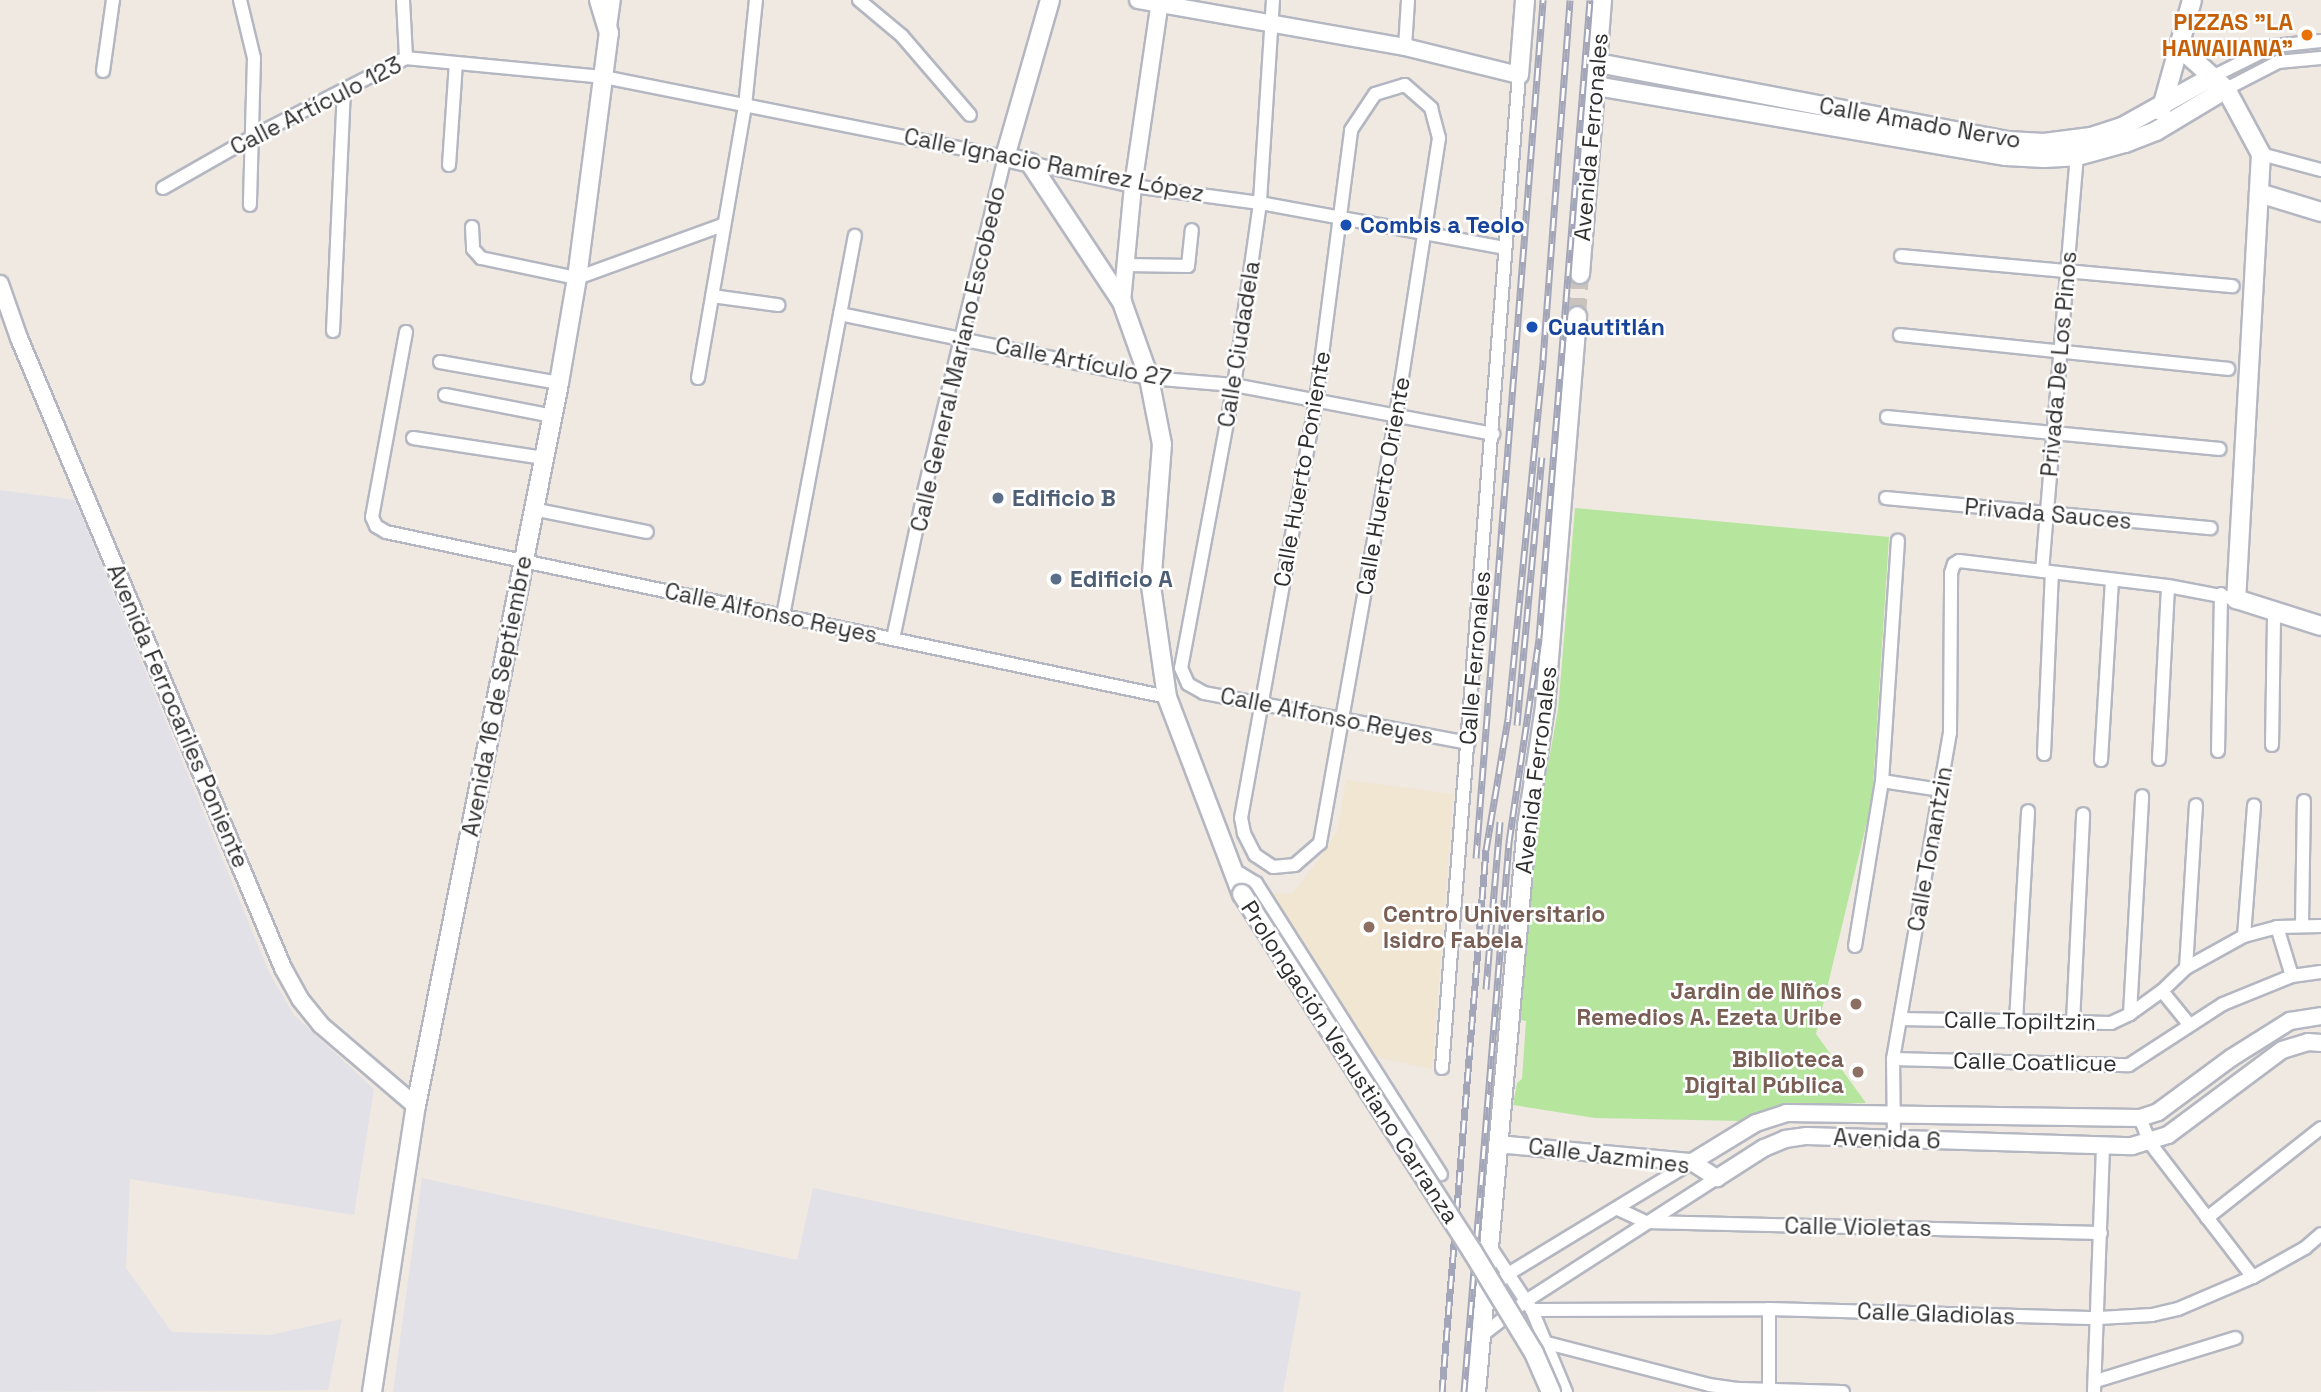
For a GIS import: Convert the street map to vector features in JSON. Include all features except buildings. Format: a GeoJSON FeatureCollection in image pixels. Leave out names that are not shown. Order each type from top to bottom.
{"type":"FeatureCollection","features":[{"type":"Feature","properties":{"kind":"main road","name":"Avenida 16 de Septiembre"},"geometry":{"type":"LineString","coordinates":[[372,1392],[416,1106],[559,383],[577,278],[609,33],[599,0]]}},
{"type":"Feature","properties":{"kind":"main road","name":"Calle General Mariano Escobedo"},"geometry":{"type":"LineString","coordinates":[[1005,157],[1050,0]]}},
{"type":"Feature","properties":{"kind":"main road"},"geometry":{"type":"LineString","coordinates":[[1519,75],[1525,0]]}},
{"type":"Feature","properties":{"kind":"main road","name":"Avenida Ferronales"},"geometry":{"type":"LineString","coordinates":[[1580,274],[1602,0]]}},
{"type":"Feature","properties":{"kind":"main road"},"geometry":{"type":"LineString","coordinates":[[2156,131],[2192,0]]}},
{"type":"Feature","properties":{"kind":"main road"},"geometry":{"type":"LineString","coordinates":[[2178,46],[2219,83],[2261,154],[2228,596],[2321,626]]}},
{"type":"Feature","properties":{"kind":"main road","name":"Calle Amado Nervo"},"geometry":{"type":"LineString","coordinates":[[1598,63],[1728,98],[1940,136],[2008,141],[2060,142],[2122,127],[2162,106],[2219,83]]}},
{"type":"Feature","properties":{"kind":"main road","name":"Calle Amado Nervo"},"geometry":{"type":"LineString","coordinates":[[1940,136],[2006,156],[2077,156],[2156,131],[2219,83]]}},
{"type":"Feature","properties":{"kind":"main road","name":"Calle Amado Nervo"},"geometry":{"type":"LineString","coordinates":[[1596,86],[1728,98]]}},
{"type":"Feature","properties":{"kind":"main road","name":"Calle Ignacio Ramírez López"},"geometry":{"type":"LineString","coordinates":[[1005,157],[1030,163]]}},
{"type":"Feature","properties":{"kind":"main road","name":"Prolongación Venustiano Carranza"},"geometry":{"type":"LineString","coordinates":[[1030,163],[1122,302],[1149,378],[1162,444],[1151,586],[1167,697],[1242,894],[1480,1248],[1551,1392]]}},
{"type":"Feature","properties":{"kind":"main road"},"geometry":{"type":"LineString","coordinates":[[2259,193],[2321,212]]}},
{"type":"Feature","properties":{"kind":"main road","name":"Avenida Ferronales"},"geometry":{"type":"LineString","coordinates":[[1476,1392],[1484,1295],[1480,1248],[1497,1144],[1527,826],[1545,706],[1577,316]]}},
{"type":"Feature","properties":{"kind":"street"},"geometry":{"type":"LineString","coordinates":[[103,71],[113,0]]}},
{"type":"Feature","properties":{"kind":"street"},"geometry":{"type":"LineString","coordinates":[[240,0],[254,58],[254,136],[250,205]]}},
{"type":"Feature","properties":{"kind":"street"},"geometry":{"type":"LineString","coordinates":[[403,0],[406,58]]}},
{"type":"Feature","properties":{"kind":"street"},"geometry":{"type":"LineString","coordinates":[[609,33],[614,0]]}},
{"type":"Feature","properties":{"kind":"street"},"geometry":{"type":"LineString","coordinates":[[698,378],[745,106],[756,0]]}},
{"type":"Feature","properties":{"kind":"street"},"geometry":{"type":"LineString","coordinates":[[859,0],[902,36],[970,115]]}},
{"type":"Feature","properties":{"kind":"street"},"geometry":{"type":"LineString","coordinates":[[1138,0],[1405,47],[1519,75],[1504,248]]}},
{"type":"Feature","properties":{"kind":"street","name":"Calle Ciudadela"},"geometry":{"type":"LineString","coordinates":[[1188,684],[1181,668],[1234,385],[1260,202],[1273,0]]}},
{"type":"Feature","properties":{"kind":"street"},"geometry":{"type":"LineString","coordinates":[[1405,47],[1408,0]]}},
{"type":"Feature","properties":{"kind":"street"},"geometry":{"type":"LineString","coordinates":[[1122,302],[1133,186],[1159,2]]}},
{"type":"Feature","properties":{"kind":"street"},"geometry":{"type":"LineString","coordinates":[[2219,83],[2274,46],[2321,41]]}},
{"type":"Feature","properties":{"kind":"street","name":"Calle Artículo 123"},"geometry":{"type":"LineString","coordinates":[[163,188],[254,136],[406,58],[604,77]]}},
{"type":"Feature","properties":{"kind":"street"},"geometry":{"type":"LineString","coordinates":[[2219,83],[2278,62],[2321,58]]}},
{"type":"Feature","properties":{"kind":"street"},"geometry":{"type":"LineString","coordinates":[[449,165],[456,63]]}},
{"type":"Feature","properties":{"kind":"street","name":"Calle Ignacio Ramírez López"},"geometry":{"type":"LineString","coordinates":[[604,77],[1005,157]]}},
{"type":"Feature","properties":{"kind":"street","name":"Calle Huerto Poniente"},"geometry":{"type":"LineString","coordinates":[[1273,867],[1255,855],[1244,833],[1241,818],[1316,401],[1351,130],[1375,94],[1405,85]]}},
{"type":"Feature","properties":{"kind":"street","name":"Calle Huerto Oriente"},"geometry":{"type":"LineString","coordinates":[[1273,867],[1295,865],[1320,843],[1396,416],[1439,138],[1431,108],[1405,85]]}},
{"type":"Feature","properties":{"kind":"street"},"geometry":{"type":"LineString","coordinates":[[333,331],[344,90]]}},
{"type":"Feature","properties":{"kind":"street"},"geometry":{"type":"LineString","coordinates":[[2261,154],[2321,170]]}},
{"type":"Feature","properties":{"kind":"street","name":"Privada De Los Pinos"},"geometry":{"type":"LineString","coordinates":[[2044,754],[2047,514],[2077,156]]}},
{"type":"Feature","properties":{"kind":"street","name":"Calle General Mariano Escobedo"},"geometry":{"type":"LineString","coordinates":[[893,639],[924,493],[1005,157]]}},
{"type":"Feature","properties":{"kind":"street","name":"Calle Ignacio Ramírez López"},"geometry":{"type":"LineString","coordinates":[[1030,163],[1133,186],[1260,202],[1504,248]]}},
{"type":"Feature","properties":{"kind":"street"},"geometry":{"type":"LineString","coordinates":[[472,227],[473,249],[481,258],[577,278],[723,225]]}},
{"type":"Feature","properties":{"kind":"street"},"geometry":{"type":"LineString","coordinates":[[1125,265],[1188,266],[1192,230]]}},
{"type":"Feature","properties":{"kind":"street"},"geometry":{"type":"LineString","coordinates":[[782,615],[855,236]]}},
{"type":"Feature","properties":{"kind":"street","name":"Calle Ferronales"},"geometry":{"type":"LineString","coordinates":[[1442,1068],[1459,824],[1493,434],[1504,248]]}},
{"type":"Feature","properties":{"kind":"street"},"geometry":{"type":"LineString","coordinates":[[1901,256],[2233,286]]}},
{"type":"Feature","properties":{"kind":"street","name":"Avenida Ferrocariles Poniente"},"geometry":{"type":"LineString","coordinates":[[0,284],[19,338],[283,968],[300,999],[321,1026],[416,1106]]}},
{"type":"Feature","properties":{"kind":"street"},"geometry":{"type":"LineString","coordinates":[[712,296],[778,305]]}},
{"type":"Feature","properties":{"kind":"street","name":"Calle Artículo 27"},"geometry":{"type":"LineString","coordinates":[[840,314],[1149,378],[1234,385],[1493,434]]}},
{"type":"Feature","properties":{"kind":"street","name":"Calle Alfonso Reyes"},"geometry":{"type":"LineString","coordinates":[[406,332],[372,517],[376,526],[386,532],[1167,697]]}},
{"type":"Feature","properties":{"kind":"street"},"geometry":{"type":"LineString","coordinates":[[1900,335],[2228,369]]}},
{"type":"Feature","properties":{"kind":"street"},"geometry":{"type":"LineString","coordinates":[[440,362],[559,383]]}},
{"type":"Feature","properties":{"kind":"street"},"geometry":{"type":"LineString","coordinates":[[445,395],[552,416]]}},
{"type":"Feature","properties":{"kind":"street"},"geometry":{"type":"LineString","coordinates":[[1887,417],[2219,449]]}},
{"type":"Feature","properties":{"kind":"street"},"geometry":{"type":"LineString","coordinates":[[413,438],[543,458]]}},
{"type":"Feature","properties":{"kind":"street","name":"Privada Sauces"},"geometry":{"type":"LineString","coordinates":[[1886,498],[2211,528]]}},
{"type":"Feature","properties":{"kind":"street"},"geometry":{"type":"LineString","coordinates":[[533,509],[647,532]]}},
{"type":"Feature","properties":{"kind":"street"},"geometry":{"type":"LineString","coordinates":[[1855,946],[1882,781],[1898,541]]}},
{"type":"Feature","properties":{"kind":"street","name":"Calle Tonantzin"},"geometry":{"type":"LineString","coordinates":[[1894,1139],[1893,1059],[1950,733],[1951,573],[1954,564],[1959,561],[2047,572]]}},
{"type":"Feature","properties":{"kind":"street"},"geometry":{"type":"LineString","coordinates":[[2047,572],[2228,596],[2218,751]]}},
{"type":"Feature","properties":{"kind":"street"},"geometry":{"type":"LineString","coordinates":[[2101,760],[2112,580]]}},
{"type":"Feature","properties":{"kind":"street"},"geometry":{"type":"LineString","coordinates":[[2159,759],[2168,586]]}},
{"type":"Feature","properties":{"kind":"street"},"geometry":{"type":"LineString","coordinates":[[2272,745],[2274,611]]}},
{"type":"Feature","properties":{"kind":"street","name":"Calle Alfonso Reyes"},"geometry":{"type":"LineString","coordinates":[[1188,684],[1204,693],[1468,743]]}},
{"type":"Feature","properties":{"kind":"street"},"geometry":{"type":"LineString","coordinates":[[1882,781],[1941,790]]}},
{"type":"Feature","properties":{"kind":"street"},"geometry":{"type":"LineString","coordinates":[[2130,1014],[2142,796]]}},
{"type":"Feature","properties":{"kind":"street"},"geometry":{"type":"LineString","coordinates":[[2302,925],[2304,801]]}},
{"type":"Feature","properties":{"kind":"street"},"geometry":{"type":"LineString","coordinates":[[2186,968],[2196,805]]}},
{"type":"Feature","properties":{"kind":"street"},"geometry":{"type":"LineString","coordinates":[[2245,936],[2254,805]]}},
{"type":"Feature","properties":{"kind":"street"},"geometry":{"type":"LineString","coordinates":[[2016,1021],[2028,811]]}},
{"type":"Feature","properties":{"kind":"street"},"geometry":{"type":"LineString","coordinates":[[2073,1022],[2083,814]]}},
{"type":"Feature","properties":{"kind":"street","name":"Prolongación Venustiano Carranza"},"geometry":{"type":"LineString","coordinates":[[1234,870],[1256,883],[1441,1174]]}},
{"type":"Feature","properties":{"kind":"street","name":"Calle Topiltzin"},"geometry":{"type":"LineString","coordinates":[[1900,1019],[2110,1023],[2130,1014],[2162,991],[2186,968],[2245,936],[2277,927],[2321,926]]}},
{"type":"Feature","properties":{"kind":"street"},"geometry":{"type":"LineString","coordinates":[[2277,927],[2292,976]]}},
{"type":"Feature","properties":{"kind":"street","name":"Calle Coatlicue"},"geometry":{"type":"LineString","coordinates":[[1893,1059],[2122,1066],[2136,1061],[2188,1023],[2257,987],[2292,976],[2321,972]]}},
{"type":"Feature","properties":{"kind":"street"},"geometry":{"type":"LineString","coordinates":[[2162,991],[2188,1023]]}},
{"type":"Feature","properties":{"kind":"street","name":"Avenida 6"},"geometry":{"type":"LineString","coordinates":[[1484,1295],[1508,1274],[1618,1209],[1692,1161],[1771,1116],[1817,1111],[2140,1118],[2158,1112],[2231,1058],[2290,1021],[2321,1016]]}},
{"type":"Feature","properties":{"kind":"street","name":"Avenida 6"},"geometry":{"type":"LineString","coordinates":[[1480,1336],[1529,1306],[1646,1222],[1764,1148],[1785,1139],[1807,1136],[2103,1146],[2150,1143],[2168,1135],[2282,1051],[2308,1042],[2321,1043]]}},
{"type":"Feature","properties":{"kind":"street"},"geometry":{"type":"LineString","coordinates":[[2231,1058],[2245,1079]]}},
{"type":"Feature","properties":{"kind":"street"},"geometry":{"type":"LineString","coordinates":[[2140,1118],[2150,1143],[2253,1278]]}},
{"type":"Feature","properties":{"kind":"street"},"geometry":{"type":"LineString","coordinates":[[2207,1218],[2321,1128]]}},
{"type":"Feature","properties":{"kind":"street","name":"Calle Jazmines"},"geometry":{"type":"LineString","coordinates":[[1497,1144],[1692,1161],[1717,1178]]}},
{"type":"Feature","properties":{"kind":"street"},"geometry":{"type":"LineString","coordinates":[[2103,1146],[2095,1386],[2236,1338]]}},
{"type":"Feature","properties":{"kind":"street","name":"Calle Violetas"},"geometry":{"type":"LineString","coordinates":[[1618,1209],[1646,1222],[2101,1233]]}},
{"type":"Feature","properties":{"kind":"street","name":"Calle Gladiolas"},"geometry":{"type":"LineString","coordinates":[[1529,1306],[2099,1318],[2152,1315],[2178,1309],[2253,1278],[2305,1248],[2321,1234]]}},
{"type":"Feature","properties":{"kind":"street"},"geometry":{"type":"LineString","coordinates":[[1480,1248],[1508,1274],[1529,1306],[1566,1392]]}},
{"type":"Feature","properties":{"kind":"street"},"geometry":{"type":"LineString","coordinates":[[1769,1309],[1769,1391]]}},
{"type":"Feature","properties":{"kind":"street"},"geometry":{"type":"LineString","coordinates":[[1547,1343],[1709,1385],[1769,1391],[1843,1392]]}},
{"type":"Feature","properties":{"kind":"shaded area"},"geometry":{"type":"Polygon","coordinates":[[[0,490],[75,500],[269,972],[294,1015],[374,1089],[354,1215],[130,1179],[126,1268],[172,1332],[270,1335],[342,1319],[328,1390],[0,1392],[0,490]]]}},
{"type":"Feature","properties":{"kind":"shaded area","name":"Centro Universitario Isidro Fabela"},"geometry":{"type":"Polygon","coordinates":[[[1346,780],[1453,794],[1432,1069],[1377,1057],[1272,893],[1292,894],[1323,854],[1338,829],[1346,780]]]}},
{"type":"Feature","properties":{"kind":"shaded area"},"geometry":{"type":"Polygon","coordinates":[[[422,1178],[797,1260],[813,1188],[1301,1292],[1283,1392],[393,1392],[422,1178]]]}},
{"type":"Feature","properties":{"kind":"green space"},"geometry":{"type":"Polygon","coordinates":[[[1575,508],[1889,537],[1872,801],[1816,1034],[1866,1103],[1790,1105],[1743,1121],[1595,1118],[1513,1105],[1517,1083],[1522,1079],[1526,1021],[1520,1020],[1533,868],[1540,808],[1558,710],[1575,508]]]}},
{"type":"Feature","properties":{"kind":"tunnel"},"geometry":{"type":"LineString","coordinates":[[1577,316],[1580,274]]}},
{"type":"Feature","properties":{"kind":"railway"},"geometry":{"type":"LineString","coordinates":[[1476,858],[1543,0]]}},
{"type":"Feature","properties":{"kind":"railway"},"geometry":{"type":"LineString","coordinates":[[1442,1392],[1486,850],[1508,719],[1543,360],[1570,0]]}},
{"type":"Feature","properties":{"kind":"railway"},"geometry":{"type":"LineString","coordinates":[[1464,1392],[1509,842],[1539,638],[1590,0]]}},
{"type":"Feature","properties":{"kind":"railway"},"geometry":{"type":"LineString","coordinates":[[1517,725],[1542,457]]}},
{"type":"Feature","properties":{"kind":"railway"},"geometry":{"type":"LineString","coordinates":[[1486,989],[1500,822]]}},
{"type":"Feature","properties":{"kind":"place","name":"PIZZAS \"LA HAWAIIANA\""},"geometry":{"type":"Point","coordinates":[2307,35]}},
{"type":"Feature","properties":{"kind":"place","name":"Combis a Teolo"},"geometry":{"type":"Point","coordinates":[1346,225]}},
{"type":"Feature","properties":{"kind":"place","name":"Cuautitlán"},"geometry":{"type":"Point","coordinates":[1532,327]}},
{"type":"Feature","properties":{"kind":"place","name":"Edificio B"},"geometry":{"type":"Point","coordinates":[998,498]}},
{"type":"Feature","properties":{"kind":"place","name":"Edificio A"},"geometry":{"type":"Point","coordinates":[1056,579]}},
{"type":"Feature","properties":{"kind":"place","name":"Centro Universitario Isidro Fabela"},"geometry":{"type":"Point","coordinates":[1369,927]}},
{"type":"Feature","properties":{"kind":"place","name":"Jardin de Niños Remedios A. Ezeta Uribe"},"geometry":{"type":"Point","coordinates":[1856,1004]}},
{"type":"Feature","properties":{"kind":"place","name":"Biblioteca Digital Pública"},"geometry":{"type":"Point","coordinates":[1858,1072]}}]}
